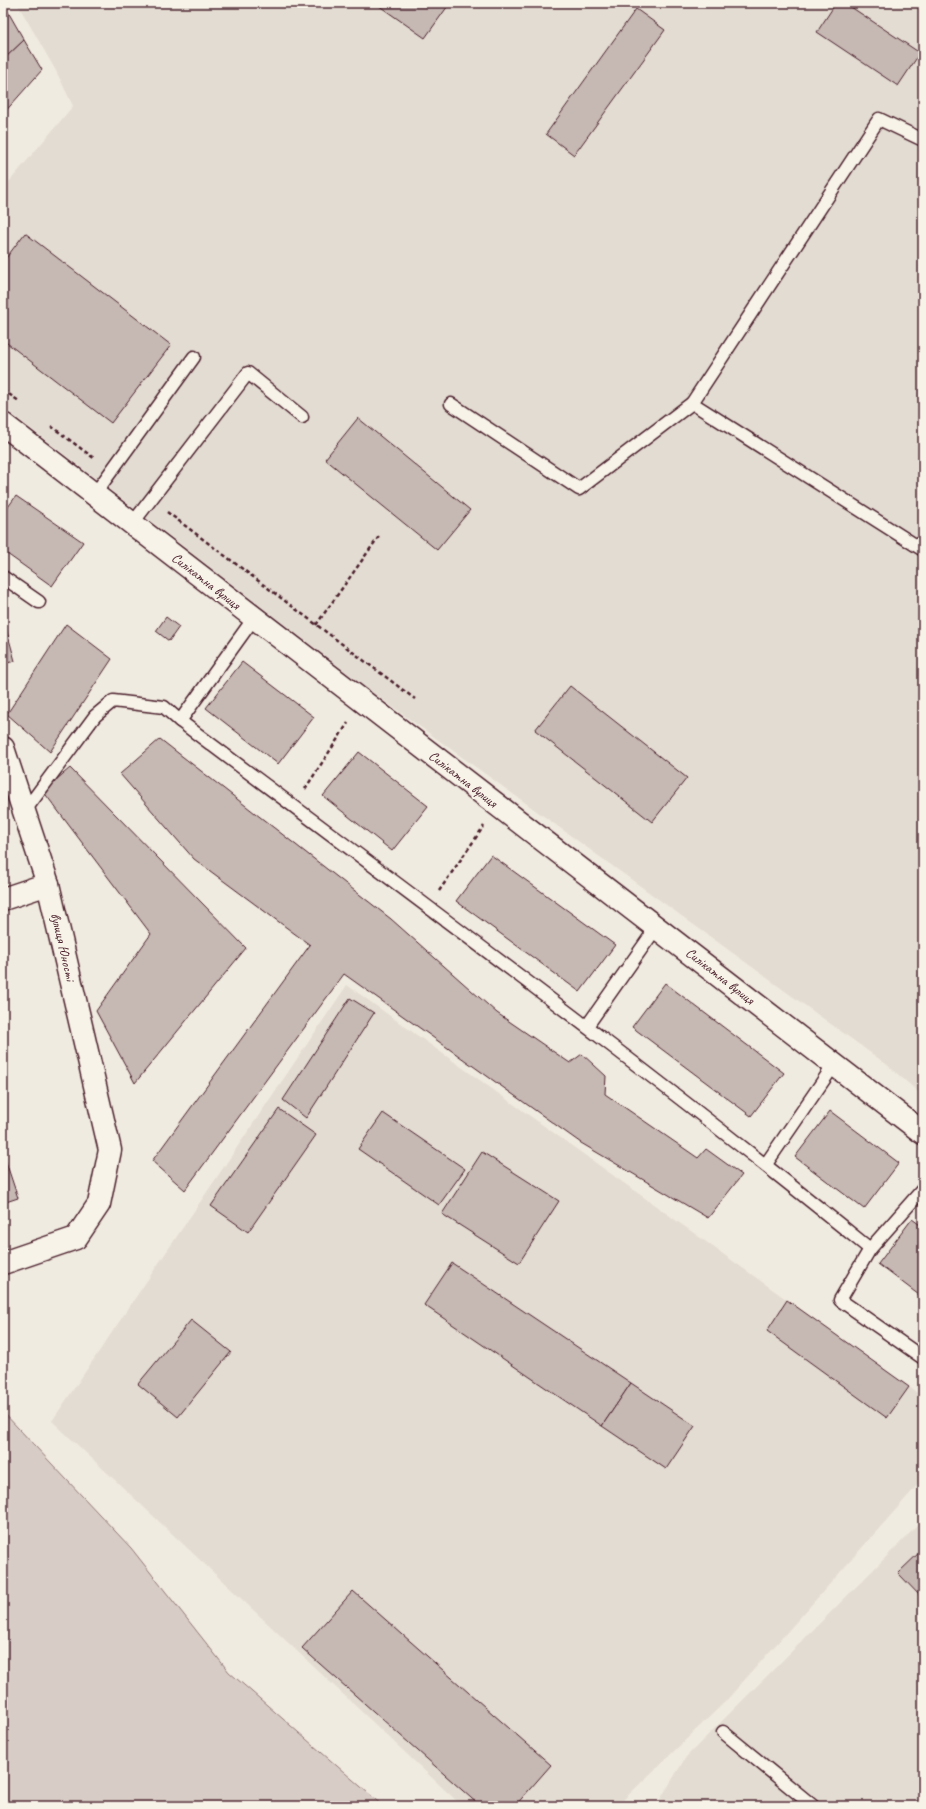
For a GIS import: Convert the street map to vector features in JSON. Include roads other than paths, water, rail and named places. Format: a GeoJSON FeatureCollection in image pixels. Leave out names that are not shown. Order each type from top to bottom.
{"type":"FeatureCollection","features":[{"type":"Feature","properties":{"kind":"street","name":"Силікатна вулиця"},"geometry":{"type":"LineString","coordinates":[[3,424],[923,1133]]}},
{"type":"Feature","properties":{"kind":"street","name":"вулиця Юності"},"geometry":{"type":"LineString","coordinates":[[3,748],[48,884],[110,1150],[99,1204],[76,1238],[3,1263]]}},
{"type":"Feature","properties":{"kind":"street"},"geometry":{"type":"LineString","coordinates":[[3,899],[48,884]]}},
{"type":"Feature","properties":{"kind":"lane"},"geometry":{"type":"LineString","coordinates":[[451,404],[579,489],[692,403],[879,120],[923,140]]}},
{"type":"Feature","properties":{"kind":"lane"},"geometry":{"type":"LineString","coordinates":[[94,495],[194,357]]}},
{"type":"Feature","properties":{"kind":"lane"},"geometry":{"type":"LineString","coordinates":[[132,524],[248,373],[302,417]]}},
{"type":"Feature","properties":{"kind":"lane"},"geometry":{"type":"LineString","coordinates":[[692,403],[923,550]]}},
{"type":"Feature","properties":{"kind":"lane"},"geometry":{"type":"LineString","coordinates":[[3,577],[39,602]]}},
{"type":"Feature","properties":{"kind":"lane"},"geometry":{"type":"LineString","coordinates":[[180,721],[254,618]]}},
{"type":"Feature","properties":{"kind":"lane"},"geometry":{"type":"LineString","coordinates":[[24,812],[96,716],[113,701],[164,707],[180,721],[587,1026],[766,1164],[870,1248]]}},
{"type":"Feature","properties":{"kind":"lane"},"geometry":{"type":"LineString","coordinates":[[587,1026],[656,928]]}},
{"type":"Feature","properties":{"kind":"lane"},"geometry":{"type":"LineString","coordinates":[[766,1164],[834,1065]]}},
{"type":"Feature","properties":{"kind":"lane"},"geometry":{"type":"LineString","coordinates":[[923,1189],[870,1248],[840,1300],[923,1358]]}},
{"type":"Feature","properties":{"kind":"lane"},"geometry":{"type":"LineString","coordinates":[[723,1732],[813,1806]]}}]}
